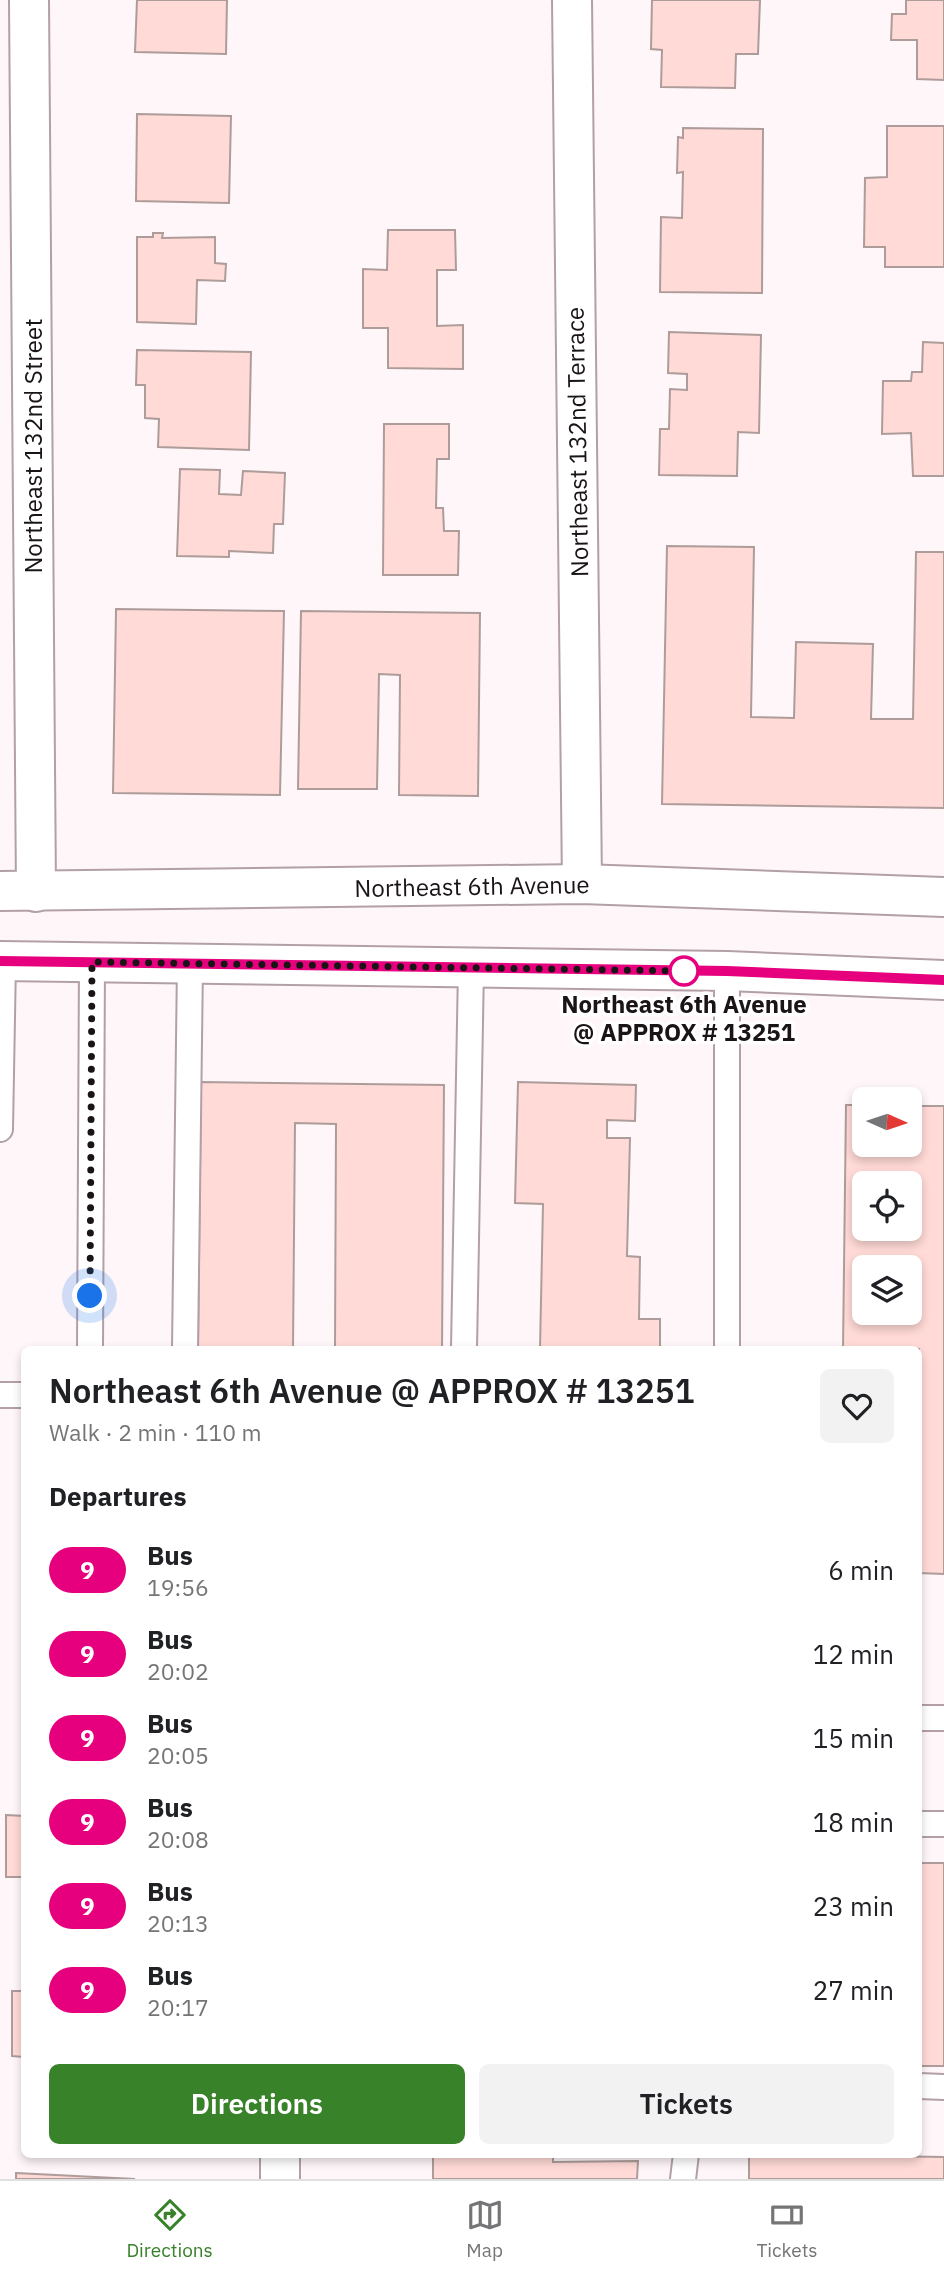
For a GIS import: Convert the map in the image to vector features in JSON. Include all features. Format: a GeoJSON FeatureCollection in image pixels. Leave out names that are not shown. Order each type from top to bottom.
{"type":"FeatureCollection","features":[{"type":"Feature","properties":{"kind":"main road","name":"Northeast 132nd Street"},"geometry":{"type":"LineString","coordinates":[[18,892],[29,0]]}},
{"type":"Feature","properties":{"kind":"main road","name":"Northeast 132nd Terrace"},"geometry":{"type":"LineString","coordinates":[[572,0],[582,884]]}},
{"type":"Feature","properties":{"kind":"main road","name":"Northeast 6th Avenue"},"geometry":{"type":"LineString","coordinates":[[18,892],[582,884],[944,897]]}},
{"type":"Feature","properties":{"kind":"main road"},"geometry":{"type":"LineString","coordinates":[[1,961],[727,971],[944,980]]}},
{"type":"Feature","properties":{"kind":"main road"},"geometry":{"type":"LineString","coordinates":[[280,2158],[281,2179]]}},
{"type":"Feature","properties":{"kind":"lane"},"geometry":{"type":"LineString","coordinates":[[0,1129],[1,961]]}},
{"type":"Feature","properties":{"kind":"lane"},"geometry":{"type":"LineString","coordinates":[[90,1346],[92,962]]}},
{"type":"Feature","properties":{"kind":"lane"},"geometry":{"type":"LineString","coordinates":[[185,1346],[190,964]]}},
{"type":"Feature","properties":{"kind":"lane"},"geometry":{"type":"LineString","coordinates":[[464,1346],[471,968]]}},
{"type":"Feature","properties":{"kind":"lane"},"geometry":{"type":"LineString","coordinates":[[727,971],[727,1346]]}},
{"type":"Feature","properties":{"kind":"lane"},"geometry":{"type":"LineString","coordinates":[[0,1395],[21,1395]]}},
{"type":"Feature","properties":{"kind":"lane"},"geometry":{"type":"LineString","coordinates":[[922,1718],[944,1718]]}},
{"type":"Feature","properties":{"kind":"lane"},"geometry":{"type":"LineString","coordinates":[[922,1824],[944,1824]]}},
{"type":"Feature","properties":{"kind":"lane"},"geometry":{"type":"LineString","coordinates":[[922,2087],[944,2087]]}},
{"type":"Feature","properties":{"kind":"lane"},"geometry":{"type":"LineString","coordinates":[[683,2179],[686,2158]]}},
{"type":"Feature","properties":{"kind":"building"},"geometry":{"type":"Polygon","coordinates":[[[137,0],[227,0],[226,54],[135,52],[137,0]]]}},
{"type":"Feature","properties":{"kind":"building"},"geometry":{"type":"Polygon","coordinates":[[[652,0],[760,0],[758,54],[736,54],[735,88],[661,87],[662,50],[651,49],[652,0]]]}},
{"type":"Feature","properties":{"kind":"building"},"geometry":{"type":"Polygon","coordinates":[[[906,0],[944,0],[944,80],[917,79],[917,40],[891,40],[892,14],[906,14],[906,0]]]}},
{"type":"Feature","properties":{"kind":"building"},"geometry":{"type":"Polygon","coordinates":[[[137,114],[231,116],[229,203],[136,201],[137,114]]]}},
{"type":"Feature","properties":{"kind":"building"},"geometry":{"type":"Polygon","coordinates":[[[887,126],[944,126],[944,267],[885,267],[885,247],[864,247],[865,178],[887,177],[887,126]]]}},
{"type":"Feature","properties":{"kind":"building"},"geometry":{"type":"Polygon","coordinates":[[[683,128],[763,129],[762,293],[660,292],[661,217],[682,218],[683,172],[677,173],[678,137],[683,138],[683,128]]]}},
{"type":"Feature","properties":{"kind":"building"},"geometry":{"type":"Polygon","coordinates":[[[388,230],[455,230],[456,270],[437,270],[437,326],[463,325],[463,369],[388,368],[388,328],[363,328],[363,269],[387,270],[388,230]]]}},
{"type":"Feature","properties":{"kind":"building"},"geometry":{"type":"Polygon","coordinates":[[[153,233],[163,233],[162,238],[215,237],[215,263],[226,264],[225,281],[197,280],[196,324],[137,322],[137,237],[153,237],[153,233]]]}},
{"type":"Feature","properties":{"kind":"building"},"geometry":{"type":"Polygon","coordinates":[[[669,332],[761,335],[759,433],[738,432],[737,476],[659,475],[660,429],[669,429],[670,389],[687,390],[687,374],[668,373],[669,332]]]}},
{"type":"Feature","properties":{"kind":"building"},"geometry":{"type":"Polygon","coordinates":[[[923,342],[944,343],[944,476],[913,476],[911,433],[882,434],[883,381],[911,381],[912,372],[922,372],[923,342]]]}},
{"type":"Feature","properties":{"kind":"building"},"geometry":{"type":"Polygon","coordinates":[[[137,350],[251,352],[249,450],[158,447],[159,419],[145,418],[145,385],[136,385],[137,350]]]}},
{"type":"Feature","properties":{"kind":"building"},"geometry":{"type":"Polygon","coordinates":[[[384,424],[449,424],[449,459],[437,459],[436,508],[443,508],[444,531],[459,531],[458,575],[383,575],[384,424]]]}},
{"type":"Feature","properties":{"kind":"building"},"geometry":{"type":"Polygon","coordinates":[[[180,469],[220,470],[219,494],[241,495],[243,471],[285,473],[283,524],[274,524],[273,553],[229,551],[229,557],[177,556],[180,469]]]}},
{"type":"Feature","properties":{"kind":"building"},"geometry":{"type":"Polygon","coordinates":[[[667,546],[754,547],[751,717],[794,718],[796,642],[873,644],[871,719],[913,719],[916,552],[944,552],[944,808],[662,804],[667,546]]]}},
{"type":"Feature","properties":{"kind":"building"},"geometry":{"type":"Polygon","coordinates":[[[116,609],[284,611],[280,795],[113,793],[116,609]]]}},
{"type":"Feature","properties":{"kind":"building"},"geometry":{"type":"Polygon","coordinates":[[[301,611],[480,613],[478,796],[399,795],[400,675],[379,674],[377,789],[298,789],[301,611]]]}},
{"type":"Feature","properties":{"kind":"building"},"geometry":{"type":"Polygon","coordinates":[[[201,1082],[444,1085],[442,1346],[335,1346],[336,1124],[295,1123],[293,1346],[198,1346],[201,1082]]]}},
{"type":"Feature","properties":{"kind":"building"},"geometry":{"type":"Polygon","coordinates":[[[518,1082],[636,1085],[635,1121],[607,1120],[607,1138],[630,1138],[627,1256],[640,1257],[639,1319],[660,1319],[660,1346],[540,1346],[543,1204],[515,1203],[518,1082]]]}},
{"type":"Feature","properties":{"kind":"building"},"geometry":{"type":"Polygon","coordinates":[[[846,1105],[852,1105],[852,1157],[922,1157],[922,1106],[944,1106],[944,1574],[922,1573],[922,1346],[843,1346],[846,1105]]]}},
{"type":"Feature","properties":{"kind":"building"},"geometry":{"type":"Polygon","coordinates":[[[6,1815],[21,1816],[21,1877],[6,1877],[6,1815]]]}},
{"type":"Feature","properties":{"kind":"building"},"geometry":{"type":"Polygon","coordinates":[[[922,1863],[944,1863],[944,2066],[922,2066],[922,1863]]]}},
{"type":"Feature","properties":{"kind":"building"},"geometry":{"type":"Polygon","coordinates":[[[12,1991],[21,1991],[21,2057],[12,2056],[12,1991]]]}},
{"type":"Feature","properties":{"kind":"building"},"geometry":{"type":"Polygon","coordinates":[[[944,2157],[944,2179],[749,2179],[749,2158],[944,2157]]]}},
{"type":"Feature","properties":{"kind":"building"},"geometry":{"type":"Polygon","coordinates":[[[433,2158],[553,2158],[553,2162],[638,2161],[637,2179],[433,2179],[433,2158]]]}},
{"type":"Feature","properties":{"kind":"building"},"geometry":{"type":"Polygon","coordinates":[[[16,2173],[135,2179],[16,2179],[16,2173]]]}},
{"type":"Feature","properties":{"kind":"bus line","name":"9"},"geometry":{"type":"LineString","coordinates":[[0,961],[727,971],[944,980]]}},
{"type":"Feature","properties":{"kind":"place","name":"Northeast 6th Avenue @ APPROX # 13251"},"geometry":{"type":"Point","coordinates":[684,971]}},
{"type":"Feature","properties":{"kind":"route"},"geometry":{"type":"LineString","coordinates":[[90,1296],[92,962],[684,971]]}}]}
